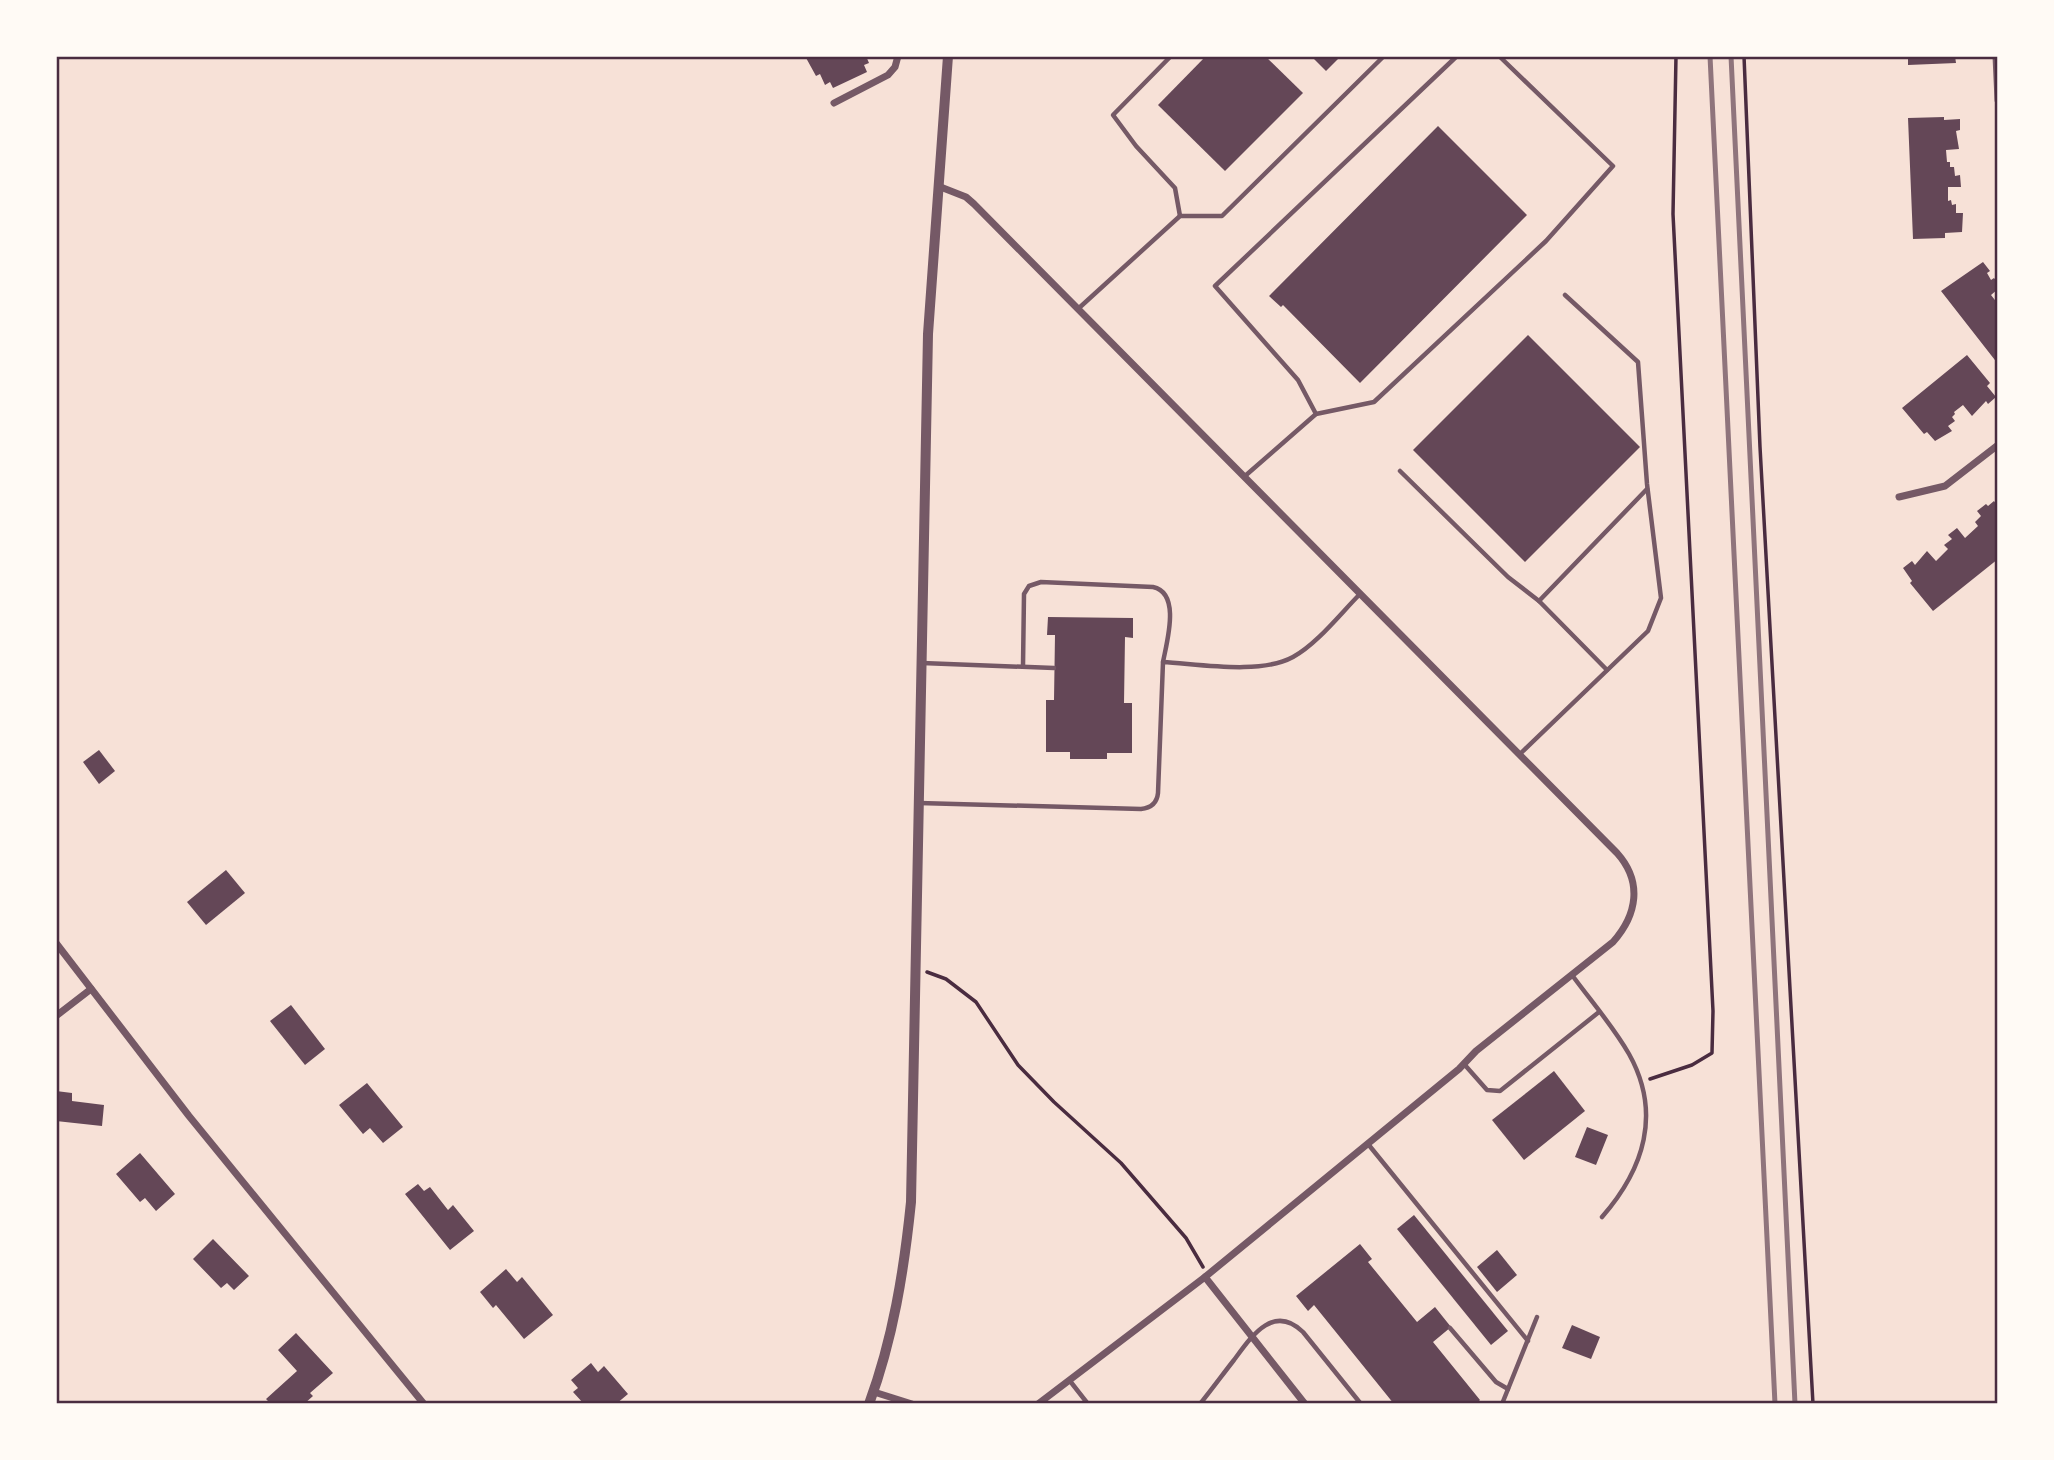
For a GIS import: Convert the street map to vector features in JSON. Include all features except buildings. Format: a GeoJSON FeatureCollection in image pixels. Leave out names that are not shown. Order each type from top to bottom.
{"type":"FeatureCollection","features":[{"type":"Feature","properties":{"kind":"street"},"geometry":{"type":"LineString","coordinates":[[834,103],[888,75],[895,67],[898,56]]}},
{"type":"Feature","properties":{"kind":"street"},"geometry":{"type":"LineString","coordinates":[[869,1404],[895,1314],[911,1202],[928,334],[948,56]]}},
{"type":"Feature","properties":{"kind":"street"},"geometry":{"type":"LineString","coordinates":[[1996,56],[1998,100]]}},
{"type":"Feature","properties":{"kind":"street"},"geometry":{"type":"LineString","coordinates":[[938,186],[966,197],[1079,308],[1617,853],[1632,876],[1633,904],[1628,922],[1613,942],[1476,1051],[1206,1276],[1038,1404]]}},
{"type":"Feature","properties":{"kind":"street"},"geometry":{"type":"LineString","coordinates":[[1899,497],[1945,486],[1998,445]]}},
{"type":"Feature","properties":{"kind":"street"},"geometry":{"type":"LineString","coordinates":[[56,943],[189,1116],[424,1404]]}},
{"type":"Feature","properties":{"kind":"street"},"geometry":{"type":"LineString","coordinates":[[56,1016],[91,989]]}},
{"type":"Feature","properties":{"kind":"street"},"geometry":{"type":"LineString","coordinates":[[1206,1276],[1305,1404]]}},
{"type":"Feature","properties":{"kind":"street"},"geometry":{"type":"LineString","coordinates":[[874,1392],[912,1404]]}},
{"type":"Feature","properties":{"kind":"lane"},"geometry":{"type":"LineString","coordinates":[[1171,56],[1113,115],[1136,146],[1175,188],[1180,216]]}},
{"type":"Feature","properties":{"kind":"lane"},"geometry":{"type":"LineString","coordinates":[[1079,308],[1180,216],[1222,216],[1384,56]]}},
{"type":"Feature","properties":{"kind":"lane"},"geometry":{"type":"LineString","coordinates":[[1316,414],[1298,380],[1215,286],[1457,56]]}},
{"type":"Feature","properties":{"kind":"lane"},"geometry":{"type":"LineString","coordinates":[[1245,476],[1316,414],[1374,402],[1546,241],[1613,166],[1499,56]]}},
{"type":"Feature","properties":{"kind":"lane"},"geometry":{"type":"LineString","coordinates":[[1520,754],[1648,631],[1661,598],[1648,488],[1638,362],[1565,295]]}},
{"type":"Feature","properties":{"kind":"lane"},"geometry":{"type":"LineString","coordinates":[[1400,471],[1508,577],[1539,601],[1607,670]]}},
{"type":"Feature","properties":{"kind":"lane"},"geometry":{"type":"LineString","coordinates":[[1539,601],[1648,488]]}},
{"type":"Feature","properties":{"kind":"lane"},"geometry":{"type":"LineString","coordinates":[[918,803],[1141,809],[1150,807],[1156,801],[1163,662],[1169,630],[1167,595],[1161,589],[1153,587],[1041,582],[1029,586],[1024,594],[1023,666]]}},
{"type":"Feature","properties":{"kind":"lane"},"geometry":{"type":"LineString","coordinates":[[1163,662],[1238,666],[1262,665],[1289,659],[1311,644],[1361,593]]}},
{"type":"Feature","properties":{"kind":"lane"},"geometry":{"type":"LineString","coordinates":[[920,663],[1054,668]]}},
{"type":"Feature","properties":{"kind":"lane"},"geometry":{"type":"LineString","coordinates":[[1572,974],[1629,1054],[1641,1082],[1646,1114],[1642,1152],[1626,1186],[1602,1217]]}},
{"type":"Feature","properties":{"kind":"lane"},"geometry":{"type":"LineString","coordinates":[[1464,1063],[1487,1090],[1500,1091],[1599,1012]]}},
{"type":"Feature","properties":{"kind":"lane"},"geometry":{"type":"LineString","coordinates":[[1368,1143],[1528,1341]]}},
{"type":"Feature","properties":{"kind":"lane"},"geometry":{"type":"LineString","coordinates":[[1502,1404],[1537,1317]]}},
{"type":"Feature","properties":{"kind":"lane"},"geometry":{"type":"LineString","coordinates":[[1200,1404],[1250,1336],[1278,1320],[1293,1323],[1303,1332],[1361,1404]]}},
{"type":"Feature","properties":{"kind":"lane"},"geometry":{"type":"LineString","coordinates":[[1450,1328],[1496,1382],[1508,1389]]}},
{"type":"Feature","properties":{"kind":"lane"},"geometry":{"type":"LineString","coordinates":[[1070,1381],[1088,1404]]}},
{"type":"Feature","properties":{"kind":"path"},"geometry":{"type":"LineString","coordinates":[[1641,1082],[1692,1065],[1712,1053],[1712,998],[1673,214],[1676,56]]}},
{"type":"Feature","properties":{"kind":"path"},"geometry":{"type":"LineString","coordinates":[[1744,56],[1760,447],[1813,1404]]}},
{"type":"Feature","properties":{"kind":"path"},"geometry":{"type":"LineString","coordinates":[[915,970],[946,979],[976,1002],[1018,1065],[1121,1163],[1186,1238],[1206,1276]]}},
{"type":"Feature","properties":{"kind":"railway"},"geometry":{"type":"LineString","coordinates":[[1710,56],[1775,1404]]}},
{"type":"Feature","properties":{"kind":"railway"},"geometry":{"type":"LineString","coordinates":[[1731,56],[1795,1404]]}}]}
